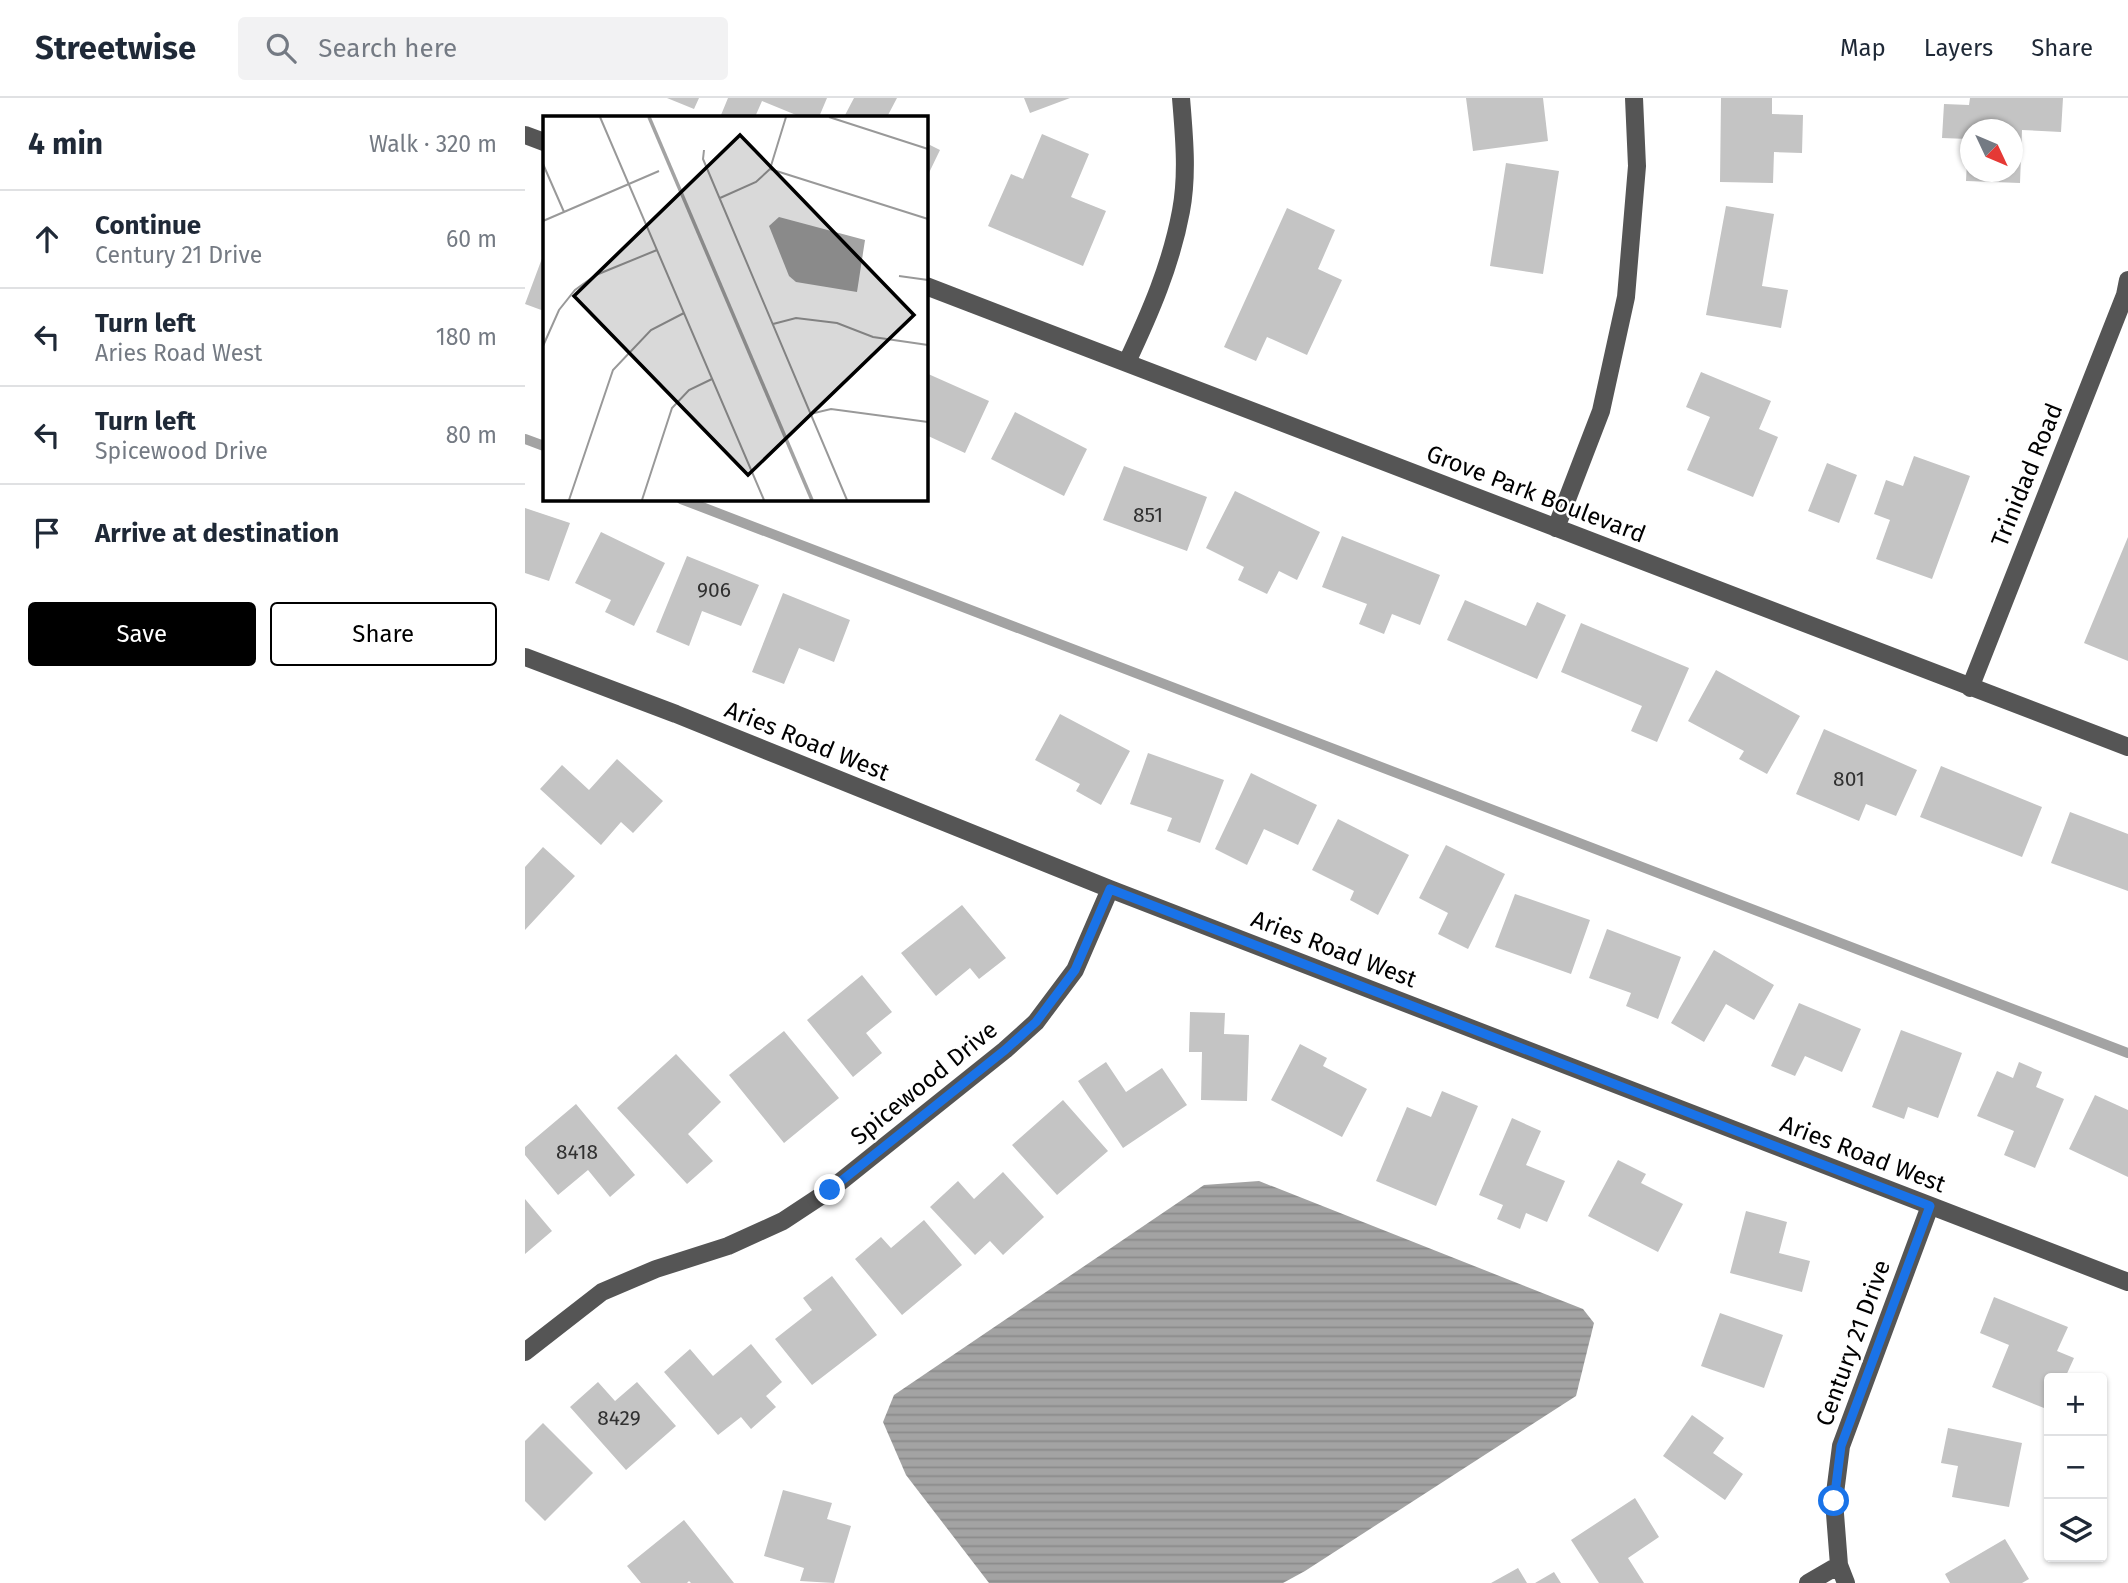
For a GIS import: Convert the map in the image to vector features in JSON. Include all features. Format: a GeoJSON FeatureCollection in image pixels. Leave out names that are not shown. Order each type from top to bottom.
{"type":"FeatureCollection","features":[{"type":"Feature","properties":{"kind":"street"},"geometry":{"type":"LineString","coordinates":[[1127,362],[1165,275],[1182,209],[1185,156],[1181,98]]}},
{"type":"Feature","properties":{"kind":"street"},"geometry":{"type":"LineString","coordinates":[[1556,528],[1601,411],[1626,297],[1637,166],[1634,98]]}},
{"type":"Feature","properties":{"kind":"street"},"geometry":{"type":"LineString","coordinates":[[525,135],[543,142]]}},
{"type":"Feature","properties":{"kind":"street","name":"Trinidad Road"},"geometry":{"type":"LineString","coordinates":[[1970,688],[2120,307],[2128,280]]}},
{"type":"Feature","properties":{"kind":"street","name":"Grove Park Boulevard"},"geometry":{"type":"LineString","coordinates":[[927,286],[2128,747]]}},
{"type":"Feature","properties":{"kind":"street","name":"Aries Road West"},"geometry":{"type":"LineString","coordinates":[[527,664],[676,714],[1110,889],[2128,1282]]}},
{"type":"Feature","properties":{"kind":"street","name":"Spicewood Drive"},"geometry":{"type":"LineString","coordinates":[[525,1352],[602,1292],[656,1269],[728,1246],[783,1221],[830,1190],[1005,1050],[1036,1022],[1075,970],[1110,889]]}},
{"type":"Feature","properties":{"kind":"street","name":"Century 21 Drive"},"geometry":{"type":"LineString","coordinates":[[1846,1583],[1839,1565],[1834,1501],[1841,1446],[1930,1206]]}},
{"type":"Feature","properties":{"kind":"street"},"geometry":{"type":"LineString","coordinates":[[1808,1583],[1839,1565]]}},
{"type":"Feature","properties":{"kind":"shaded area"},"geometry":{"type":"Polygon","coordinates":[[[1259,1181],[1583,1309],[1594,1323],[1576,1396],[1283,1583],[989,1583],[906,1475],[883,1422],[894,1395],[1204,1185],[1259,1181]]]}},
{"type":"Feature","properties":{"kind":"building"},"geometry":{"type":"Polygon","coordinates":[[[667,98],[699,98],[694,109],[667,98]]]}},
{"type":"Feature","properties":{"kind":"building"},"geometry":{"type":"Polygon","coordinates":[[[728,98],[827,98],[819,116],[799,116],[762,101],[755,116],[721,115],[728,98]]]}},
{"type":"Feature","properties":{"kind":"building"},"geometry":{"type":"Polygon","coordinates":[[[854,98],[897,98],[888,116],[845,116],[854,98]]]}},
{"type":"Feature","properties":{"kind":"building"},"geometry":{"type":"Polygon","coordinates":[[[1024,98],[1070,98],[1030,113],[1024,98]]]}},
{"type":"Feature","properties":{"kind":"building"},"geometry":{"type":"Polygon","coordinates":[[[1466,98],[1543,98],[1548,141],[1473,151],[1466,98]]]}},
{"type":"Feature","properties":{"kind":"building"},"geometry":{"type":"Polygon","coordinates":[[[1721,98],[1772,98],[1772,114],[1803,115],[1802,153],[1774,152],[1773,183],[1720,182],[1721,98]]]}},
{"type":"Feature","properties":{"kind":"building"},"geometry":{"type":"Polygon","coordinates":[[[1970,98],[2063,98],[2061,132],[2023,130],[2023,119],[1960,119],[1960,139],[1942,138],[1944,104],[1969,105],[1970,98]]]}},
{"type":"Feature","properties":{"kind":"building"},"geometry":{"type":"Polygon","coordinates":[[[1042,134],[1089,154],[1071,197],[1106,211],[1083,266],[988,226],[1011,174],[1023,179],[1042,134]]]}},
{"type":"Feature","properties":{"kind":"building"},"geometry":{"type":"Polygon","coordinates":[[[927,144],[940,150],[927,177],[927,144]]]}},
{"type":"Feature","properties":{"kind":"building"},"geometry":{"type":"Polygon","coordinates":[[[1506,163],[1559,171],[1543,274],[1490,266],[1506,163]]]}},
{"type":"Feature","properties":{"kind":"building"},"geometry":{"type":"Polygon","coordinates":[[[1726,206],[1774,214],[1762,286],[1788,290],[1781,328],[1706,315],[1726,206]]]}},
{"type":"Feature","properties":{"kind":"building"},"geometry":{"type":"Polygon","coordinates":[[[1287,208],[1335,230],[1318,269],[1342,280],[1307,355],[1267,337],[1256,361],[1224,347],[1287,208]]]}},
{"type":"Feature","properties":{"kind":"building"},"geometry":{"type":"Polygon","coordinates":[[[543,256],[543,311],[525,304],[543,256]]]}},
{"type":"Feature","properties":{"kind":"building"},"geometry":{"type":"Polygon","coordinates":[[[1701,372],[1771,401],[1759,429],[1778,437],[1753,497],[1687,470],[1710,417],[1686,407],[1701,372]]]}},
{"type":"Feature","properties":{"kind":"building"},"geometry":{"type":"Polygon","coordinates":[[[927,373],[989,401],[965,453],[927,435],[927,373]]]}},
{"type":"Feature","properties":{"kind":"building"},"geometry":{"type":"Polygon","coordinates":[[[1015,412],[1087,449],[1064,496],[991,459],[1015,412]]]}},
{"type":"Feature","properties":{"kind":"building"},"geometry":{"type":"Polygon","coordinates":[[[1914,456],[1970,476],[1932,579],[1876,559],[1890,520],[1874,514],[1886,480],[1903,486],[1914,456]]]}},
{"type":"Feature","properties":{"kind":"building"},"geometry":{"type":"Polygon","coordinates":[[[1827,463],[1857,475],[1839,523],[1808,511],[1827,463]]]}},
{"type":"Feature","properties":{"kind":"building"},"geometry":{"type":"Polygon","coordinates":[[[1124,466],[1207,497],[1187,551],[1103,520],[1124,466]]]}},
{"type":"Feature","properties":{"kind":"building"},"geometry":{"type":"Polygon","coordinates":[[[1235,491],[1320,532],[1297,580],[1279,571],[1267,594],[1238,580],[1244,567],[1206,548],[1235,491]]]}},
{"type":"Feature","properties":{"kind":"building"},"geometry":{"type":"Polygon","coordinates":[[[525,508],[570,523],[549,581],[525,573],[525,508]]]}},
{"type":"Feature","properties":{"kind":"building"},"geometry":{"type":"Polygon","coordinates":[[[601,532],[665,563],[634,626],[605,612],[611,600],[575,583],[601,532]]]}},
{"type":"Feature","properties":{"kind":"building"},"geometry":{"type":"Polygon","coordinates":[[[1342,536],[1440,575],[1420,625],[1392,614],[1384,634],[1359,624],[1367,604],[1322,587],[1342,536]]]}},
{"type":"Feature","properties":{"kind":"building"},"geometry":{"type":"Polygon","coordinates":[[[2128,537],[2128,661],[2084,643],[2128,537]]]}},
{"type":"Feature","properties":{"kind":"building"},"geometry":{"type":"Polygon","coordinates":[[[687,556],[759,585],[741,626],[702,611],[689,646],[656,632],[687,556]]]}},
{"type":"Feature","properties":{"kind":"building"},"geometry":{"type":"Polygon","coordinates":[[[783,593],[850,620],[834,662],[799,648],[784,684],[752,672],[783,593]]]}},
{"type":"Feature","properties":{"kind":"building"},"geometry":{"type":"Polygon","coordinates":[[[1465,600],[1526,626],[1537,602],[1566,615],[1537,679],[1447,640],[1465,600]]]}},
{"type":"Feature","properties":{"kind":"building"},"geometry":{"type":"Polygon","coordinates":[[[1581,623],[1689,668],[1657,742],[1631,731],[1642,706],[1561,672],[1581,623]]]}},
{"type":"Feature","properties":{"kind":"building"},"geometry":{"type":"Polygon","coordinates":[[[1716,670],[1800,716],[1767,774],[1739,759],[1744,751],[1688,721],[1716,670]]]}},
{"type":"Feature","properties":{"kind":"building"},"geometry":{"type":"Polygon","coordinates":[[[1060,714],[1130,751],[1101,805],[1076,791],[1080,784],[1035,760],[1060,714]]]}},
{"type":"Feature","properties":{"kind":"building"},"geometry":{"type":"Polygon","coordinates":[[[1824,729],[1917,770],[1896,816],[1866,804],[1859,821],[1796,794],[1824,729]]]}},
{"type":"Feature","properties":{"kind":"building"},"geometry":{"type":"Polygon","coordinates":[[[1148,753],[1224,780],[1200,843],[1167,831],[1172,818],[1130,804],[1148,753]]]}},
{"type":"Feature","properties":{"kind":"building"},"geometry":{"type":"Polygon","coordinates":[[[617,759],[663,801],[633,833],[621,822],[601,845],[540,789],[562,765],[589,790],[617,759]]]}},
{"type":"Feature","properties":{"kind":"building"},"geometry":{"type":"Polygon","coordinates":[[[1941,766],[2042,807],[2022,857],[1920,817],[1941,766]]]}},
{"type":"Feature","properties":{"kind":"building"},"geometry":{"type":"Polygon","coordinates":[[[1251,773],[1317,805],[1298,845],[1264,829],[1247,865],[1215,849],[1251,773]]]}},
{"type":"Feature","properties":{"kind":"building"},"geometry":{"type":"Polygon","coordinates":[[[2070,812],[2128,834],[2128,891],[2051,863],[2070,812]]]}},
{"type":"Feature","properties":{"kind":"building"},"geometry":{"type":"Polygon","coordinates":[[[1338,819],[1409,855],[1378,915],[1350,900],[1354,891],[1312,870],[1338,819]]]}},
{"type":"Feature","properties":{"kind":"building"},"geometry":{"type":"Polygon","coordinates":[[[1446,845],[1505,874],[1468,949],[1438,934],[1448,913],[1419,898],[1446,845]]]}},
{"type":"Feature","properties":{"kind":"building"},"geometry":{"type":"Polygon","coordinates":[[[543,847],[575,876],[525,930],[525,867],[543,847]]]}},
{"type":"Feature","properties":{"kind":"building"},"geometry":{"type":"Polygon","coordinates":[[[1515,894],[1590,920],[1571,974],[1495,947],[1515,894]]]}},
{"type":"Feature","properties":{"kind":"building"},"geometry":{"type":"Polygon","coordinates":[[[962,905],[1006,958],[979,979],[970,968],[936,996],[901,953],[962,905]]]}},
{"type":"Feature","properties":{"kind":"building"},"geometry":{"type":"Polygon","coordinates":[[[1607,929],[1681,957],[1658,1019],[1626,1006],[1631,993],[1589,978],[1607,929]]]}},
{"type":"Feature","properties":{"kind":"building"},"geometry":{"type":"Polygon","coordinates":[[[1714,950],[1774,985],[1754,1020],[1726,1004],[1704,1042],[1671,1023],[1714,950]]]}},
{"type":"Feature","properties":{"kind":"building"},"geometry":{"type":"Polygon","coordinates":[[[862,975],[892,1012],[866,1033],[882,1053],[853,1077],[807,1020],[862,975]]]}},
{"type":"Feature","properties":{"kind":"building"},"geometry":{"type":"Polygon","coordinates":[[[1799,1003],[1861,1029],[1842,1072],[1805,1056],[1795,1076],[1771,1066],[1799,1003]]]}},
{"type":"Feature","properties":{"kind":"building"},"geometry":{"type":"Polygon","coordinates":[[[1190,1012],[1225,1013],[1224,1034],[1249,1035],[1247,1101],[1201,1100],[1202,1052],[1189,1052],[1190,1012]]]}},
{"type":"Feature","properties":{"kind":"building"},"geometry":{"type":"Polygon","coordinates":[[[1901,1030],[1962,1053],[1938,1118],[1908,1107],[1904,1119],[1872,1107],[1901,1030]]]}},
{"type":"Feature","properties":{"kind":"building"},"geometry":{"type":"Polygon","coordinates":[[[784,1031],[839,1098],[784,1143],[729,1075],[784,1031]]]}},
{"type":"Feature","properties":{"kind":"building"},"geometry":{"type":"Polygon","coordinates":[[[1300,1044],[1327,1058],[1323,1066],[1367,1089],[1342,1137],[1271,1100],[1300,1044]]]}},
{"type":"Feature","properties":{"kind":"building"},"geometry":{"type":"Polygon","coordinates":[[[676,1054],[721,1102],[688,1134],[713,1161],[687,1184],[617,1108],[676,1054]]]}},
{"type":"Feature","properties":{"kind":"building"},"geometry":{"type":"Polygon","coordinates":[[[1106,1062],[1126,1092],[1162,1068],[1187,1105],[1123,1148],[1078,1081],[1106,1062]]]}},
{"type":"Feature","properties":{"kind":"building"},"geometry":{"type":"Polygon","coordinates":[[[2019,1062],[2042,1072],[2036,1087],[2064,1099],[2035,1168],[2004,1155],[2014,1131],[1977,1116],[1997,1071],[2013,1078],[2019,1062]]]}},
{"type":"Feature","properties":{"kind":"building"},"geometry":{"type":"Polygon","coordinates":[[[1442,1091],[1478,1106],[1436,1206],[1376,1181],[1407,1107],[1431,1117],[1442,1091]]]}},
{"type":"Feature","properties":{"kind":"building"},"geometry":{"type":"Polygon","coordinates":[[[2095,1095],[2128,1110],[2128,1177],[2069,1149],[2095,1095]]]}},
{"type":"Feature","properties":{"kind":"building"},"geometry":{"type":"Polygon","coordinates":[[[1063,1100],[1108,1151],[1057,1195],[1012,1145],[1063,1100]]]}},
{"type":"Feature","properties":{"kind":"building"},"geometry":{"type":"Polygon","coordinates":[[[576,1104],[635,1175],[610,1197],[588,1170],[558,1195],[525,1155],[525,1147],[576,1104]]]}},
{"type":"Feature","properties":{"kind":"building"},"geometry":{"type":"Polygon","coordinates":[[[1512,1118],[1541,1131],[1526,1165],[1565,1181],[1547,1222],[1526,1213],[1520,1229],[1497,1219],[1503,1205],[1479,1195],[1512,1118]]]}},
{"type":"Feature","properties":{"kind":"building"},"geometry":{"type":"Polygon","coordinates":[[[1618,1160],[1646,1174],[1641,1183],[1683,1204],[1658,1252],[1588,1216],[1618,1160]]]}},
{"type":"Feature","properties":{"kind":"building"},"geometry":{"type":"Polygon","coordinates":[[[1003,1172],[1044,1217],[1003,1255],[990,1241],[975,1255],[930,1207],[958,1181],[974,1199],[1003,1172]]]}},
{"type":"Feature","properties":{"kind":"building"},"geometry":{"type":"Polygon","coordinates":[[[525,1199],[552,1231],[525,1254],[525,1199]]]}},
{"type":"Feature","properties":{"kind":"building"},"geometry":{"type":"Polygon","coordinates":[[[1746,1211],[1787,1222],[1779,1253],[1810,1261],[1802,1292],[1730,1273],[1746,1211]]]}},
{"type":"Feature","properties":{"kind":"building"},"geometry":{"type":"Polygon","coordinates":[[[924,1220],[962,1265],[902,1315],[855,1259],[881,1237],[891,1248],[924,1220]]]}},
{"type":"Feature","properties":{"kind":"building"},"geometry":{"type":"Polygon","coordinates":[[[832,1276],[877,1335],[812,1385],[775,1339],[812,1310],[803,1298],[832,1276]]]}},
{"type":"Feature","properties":{"kind":"building"},"geometry":{"type":"Polygon","coordinates":[[[1994,1297],[2068,1327],[2057,1351],[2074,1358],[2067,1373],[2044,1373],[2044,1408],[1992,1387],[2009,1345],[1980,1333],[1994,1297]]]}},
{"type":"Feature","properties":{"kind":"building"},"geometry":{"type":"Polygon","coordinates":[[[1720,1313],[1783,1335],[1764,1388],[1701,1366],[1720,1313]]]}},
{"type":"Feature","properties":{"kind":"building"},"geometry":{"type":"Polygon","coordinates":[[[751,1344],[782,1382],[766,1396],[776,1407],[751,1429],[741,1417],[718,1435],[664,1372],[690,1349],[713,1376],[751,1344]]]}},
{"type":"Feature","properties":{"kind":"building"},"geometry":{"type":"Polygon","coordinates":[[[598,1382],[615,1401],[637,1382],[676,1426],[626,1470],[570,1407],[598,1382]]]}},
{"type":"Feature","properties":{"kind":"building"},"geometry":{"type":"Polygon","coordinates":[[[1692,1415],[1724,1438],[1713,1453],[1743,1474],[1725,1500],[1663,1456],[1692,1415]]]}},
{"type":"Feature","properties":{"kind":"building"},"geometry":{"type":"Polygon","coordinates":[[[543,1423],[593,1473],[545,1521],[525,1501],[525,1441],[543,1423]]]}},
{"type":"Feature","properties":{"kind":"building"},"geometry":{"type":"Polygon","coordinates":[[[1948,1428],[2022,1443],[2009,1507],[1952,1497],[1958,1466],[1941,1463],[1948,1428]]]}},
{"type":"Feature","properties":{"kind":"building"},"geometry":{"type":"Polygon","coordinates":[[[783,1490],[832,1503],[827,1519],[851,1526],[834,1583],[800,1581],[804,1568],[764,1556],[783,1490]]]}},
{"type":"Feature","properties":{"kind":"building"},"geometry":{"type":"Polygon","coordinates":[[[1635,1498],[1659,1537],[1628,1558],[1644,1583],[1599,1583],[1571,1540],[1635,1498]]]}},
{"type":"Feature","properties":{"kind":"building"},"geometry":{"type":"Polygon","coordinates":[[[684,1520],[734,1583],[641,1583],[627,1566],[684,1520]]]}},
{"type":"Feature","properties":{"kind":"building"},"geometry":{"type":"Polygon","coordinates":[[[2005,1539],[2029,1579],[2022,1583],[1950,1583],[1945,1574],[2005,1539]]]}},
{"type":"Feature","properties":{"kind":"building"},"geometry":{"type":"Polygon","coordinates":[[[1518,1568],[1527,1583],[1491,1583],[1518,1568]]]}},
{"type":"Feature","properties":{"kind":"building"},"geometry":{"type":"Polygon","coordinates":[[[1554,1572],[1561,1583],[1535,1583],[1554,1572]]]}},
{"type":"Feature","properties":{"kind":"waterway"},"geometry":{"type":"LineString","coordinates":[[525,439],[543,446]]}},
{"type":"Feature","properties":{"kind":"waterway"},"geometry":{"type":"LineString","coordinates":[[684,500],[2128,1053]]}},
{"type":"Feature","properties":{"kind":"route"},"geometry":{"type":"LineString","coordinates":[[830,1190],[1005,1050],[1036,1022],[1075,970],[1110,889],[1930,1206],[1841,1446],[1834,1501]]}}]}
